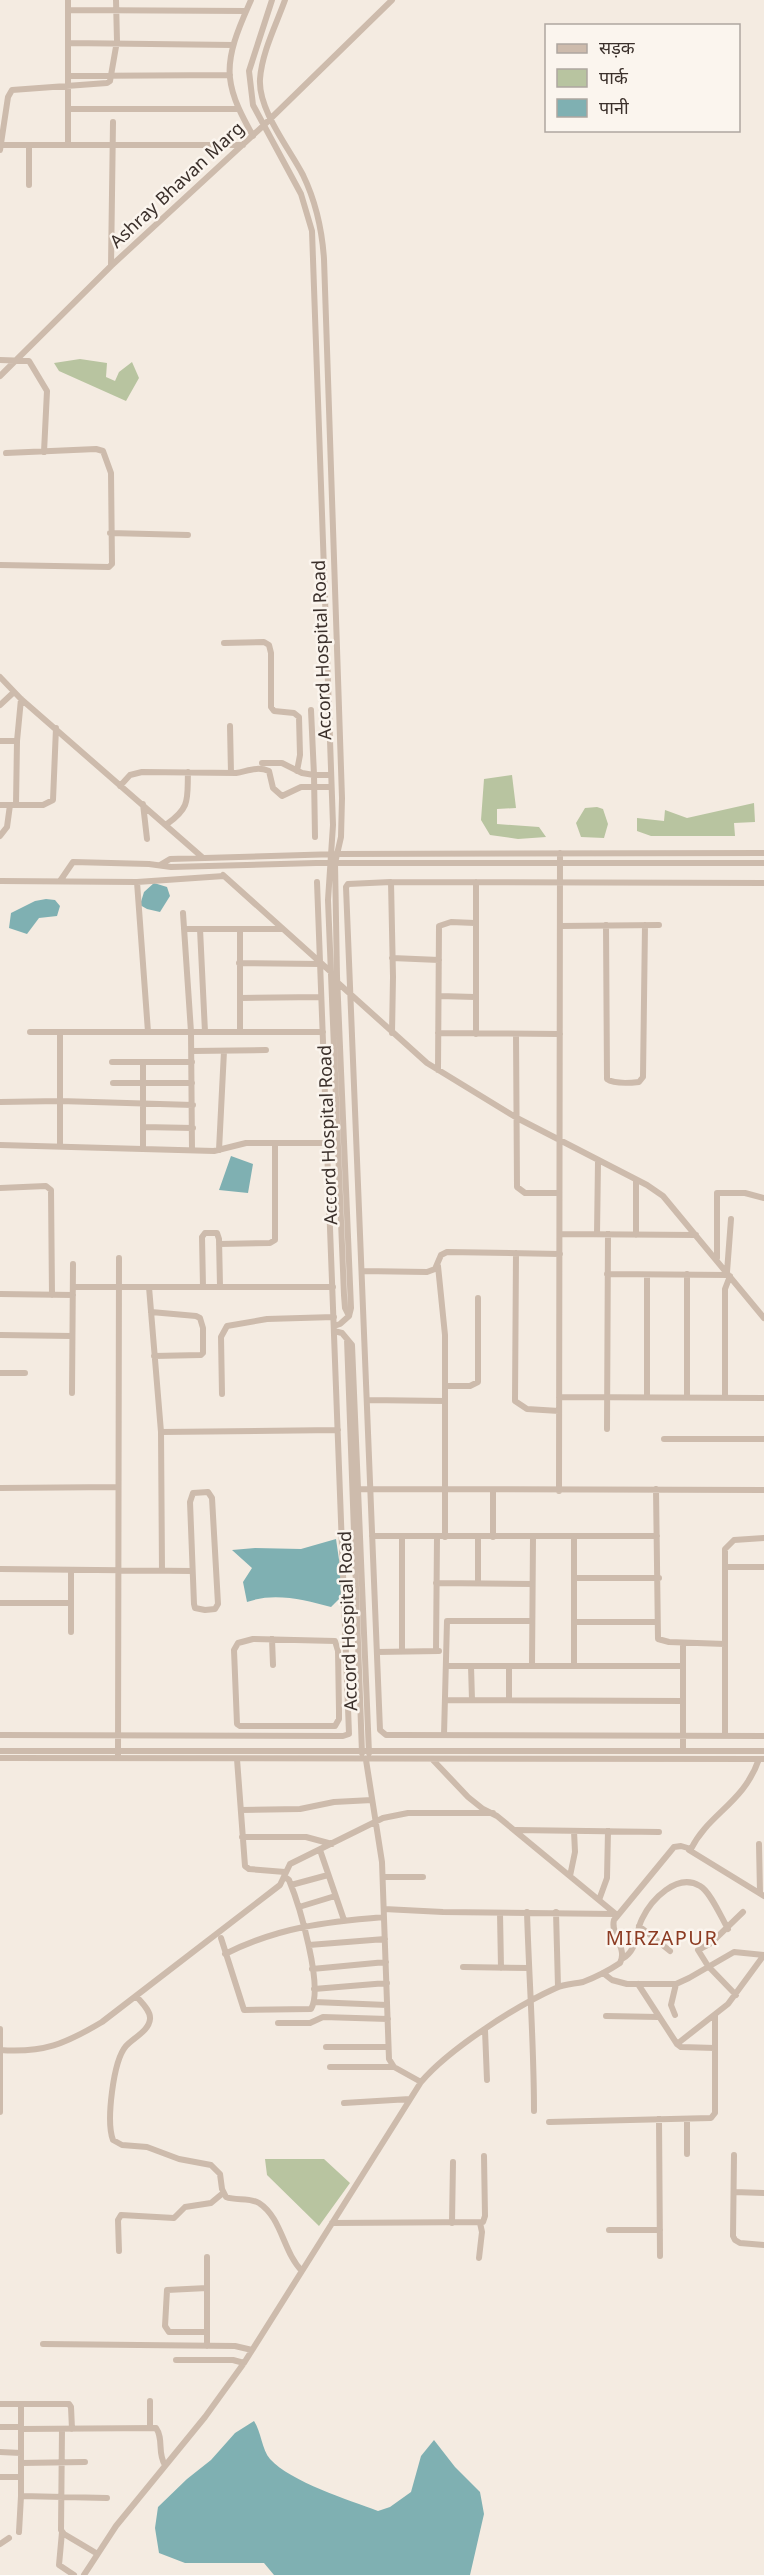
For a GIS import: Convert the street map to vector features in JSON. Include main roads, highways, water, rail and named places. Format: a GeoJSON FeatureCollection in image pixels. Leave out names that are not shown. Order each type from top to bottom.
{"type":"FeatureCollection","features":[{"type":"Feature","properties":{"kind":"water"},"geometry":{"type":"Polygon","coordinates":[[[154,883],[167,887],[170,896],[160,912],[140,905],[144,892],[154,883]]]}},
{"type":"Feature","properties":{"kind":"water"},"geometry":{"type":"Polygon","coordinates":[[[55,900],[60,906],[57,916],[39,918],[27,934],[9,928],[11,913],[35,901],[55,900]]]}},
{"type":"Feature","properties":{"kind":"water"},"geometry":{"type":"Polygon","coordinates":[[[231,1156],[253,1164],[248,1193],[219,1190],[231,1156]]]}},
{"type":"Feature","properties":{"kind":"water"},"geometry":{"type":"Polygon","coordinates":[[[336,1539],[344,1594],[331,1607],[279,1597],[247,1602],[243,1582],[252,1568],[232,1550],[301,1549],[336,1539]]]}},
{"type":"Feature","properties":{"kind":"water"},"geometry":{"type":"Polygon","coordinates":[[[254,2421],[267,2455],[279,2467],[321,2490],[378,2511],[390,2507],[411,2492],[421,2456],[434,2440],[455,2467],[480,2492],[484,2514],[470,2575],[274,2575],[264,2563],[185,2563],[159,2553],[155,2528],[158,2507],[211,2460],[235,2433],[254,2421]]]}},
{"type":"Feature","properties":{"kind":"district","name":"MIRZAPUR"},"geometry":{"type":"Point","coordinates":[662,1938]}}]}
